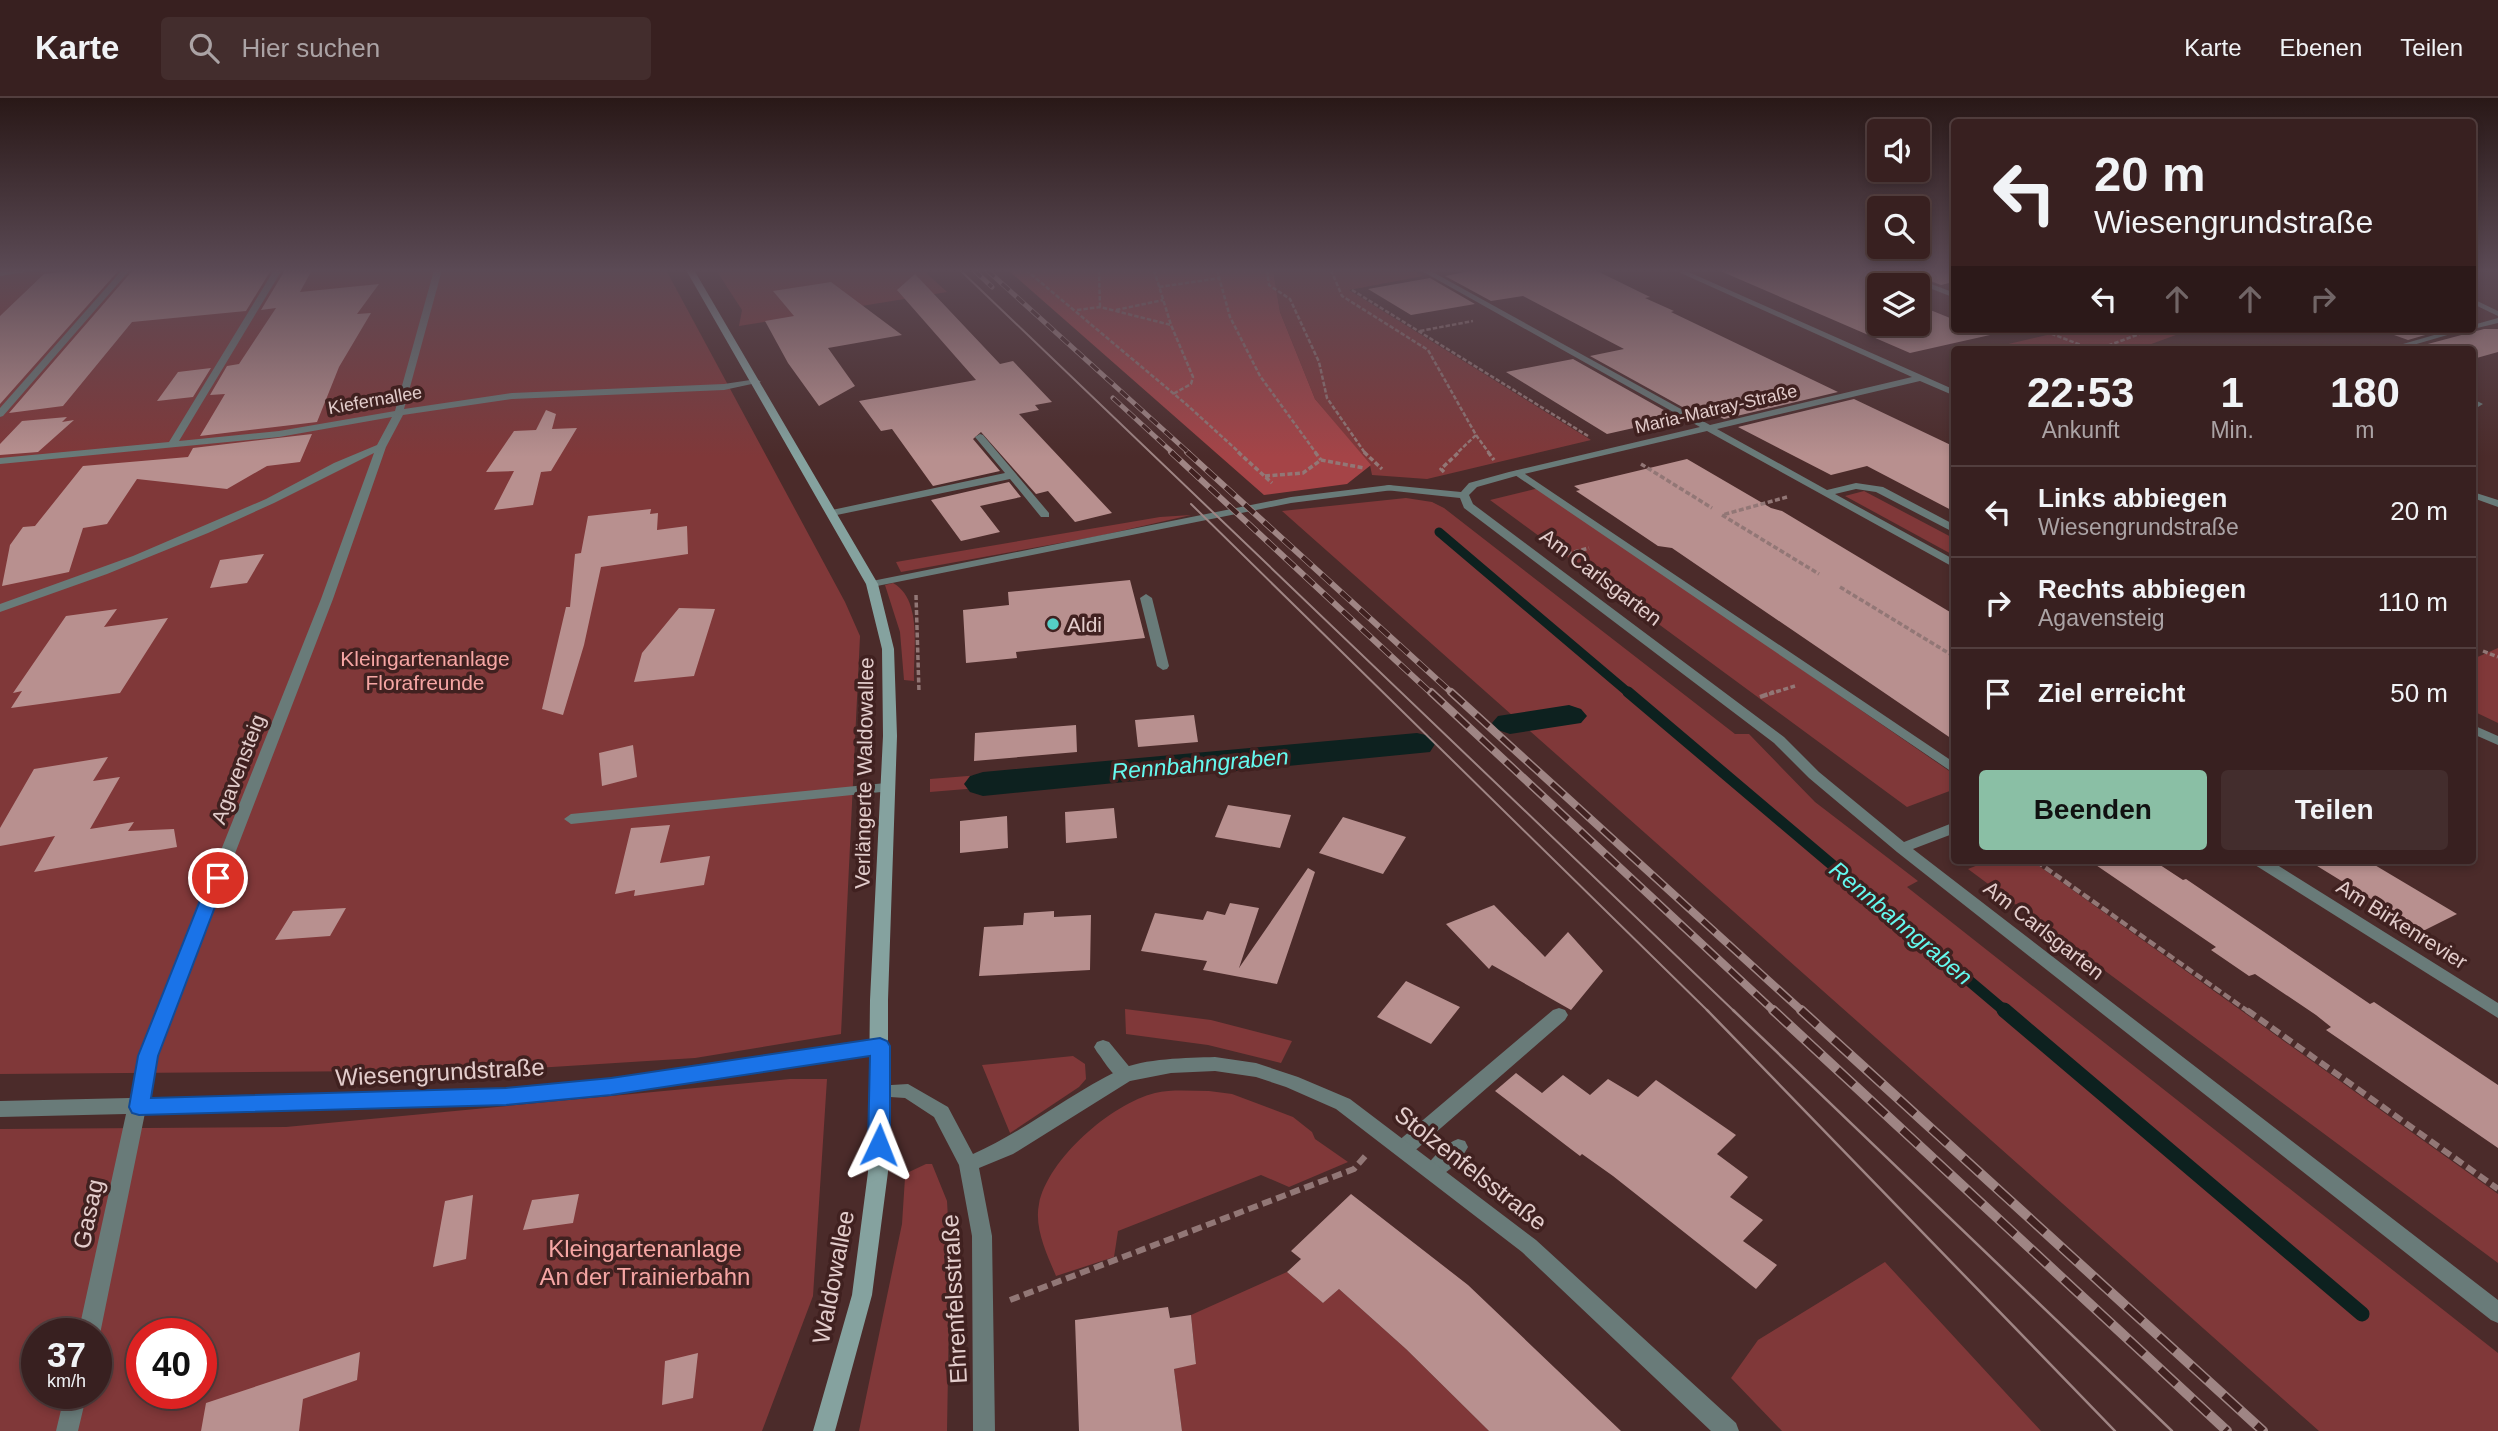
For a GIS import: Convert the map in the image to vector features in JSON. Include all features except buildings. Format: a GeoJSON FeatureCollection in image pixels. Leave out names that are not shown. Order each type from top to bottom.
{"type":"FeatureCollection","features":[{"type":"Feature","properties":{"kind":"street"},"geometry":{"type":"LineString","coordinates":[[0,414],[72,332]]}},
{"type":"Feature","properties":{"kind":"street"},"geometry":{"type":"LineString","coordinates":[[171,446],[240,332]]}},
{"type":"Feature","properties":{"kind":"street","name":"Agavensteig"},"geometry":{"type":"LineString","coordinates":[[139,1107],[148,1056],[327,599],[381,447],[398,415],[421,332]]}},
{"type":"Feature","properties":{"kind":"street","name":"Verlängerte Waldowallee"},"geometry":{"type":"LineString","coordinates":[[727,332],[872,584],[888,649],[890,736],[886,788],[880,1046]]}},
{"type":"Feature","properties":{"kind":"street"},"geometry":{"type":"LineString","coordinates":[[1537,332],[1951,563]]}},
{"type":"Feature","properties":{"kind":"street"},"geometry":{"type":"LineString","coordinates":[[1817,332],[1951,391]]}},
{"type":"Feature","properties":{"kind":"street"},"geometry":{"type":"LineString","coordinates":[[2401,346],[2449,333]]}},
{"type":"Feature","properties":{"kind":"street","name":"Maria-Matray-Straße"},"geometry":{"type":"LineString","coordinates":[[1464,495],[1473,485],[1519,473],[1920,378]]}},
{"type":"Feature","properties":{"kind":"street","name":"Kiefernallee"},"geometry":{"type":"LineString","coordinates":[[0,461],[279,434],[398,415],[453,403],[512,396],[724,387],[757,382]]}},
{"type":"Feature","properties":{"kind":"street"},"geometry":{"type":"LineString","coordinates":[[980,437],[1045,515]]}},
{"type":"Feature","properties":{"kind":"street"},"geometry":{"type":"LineString","coordinates":[[0,608],[151,552],[270,501],[358,454],[381,447]]}},
{"type":"Feature","properties":{"kind":"street"},"geometry":{"type":"LineString","coordinates":[[1519,473],[1951,767]]}},
{"type":"Feature","properties":{"kind":"street"},"geometry":{"type":"LineString","coordinates":[[832,513],[1012,475]]}},
{"type":"Feature","properties":{"kind":"street"},"geometry":{"type":"LineString","coordinates":[[1822,491],[1856,486],[1879,489],[1951,528]]}},
{"type":"Feature","properties":{"kind":"street"},"geometry":{"type":"LineString","coordinates":[[872,584],[1291,500],[1389,488],[1464,495]]}},
{"type":"Feature","properties":{"kind":"street","name":"Am Carlsgarten"},"geometry":{"type":"LineString","coordinates":[[1464,495],[1468,506],[1779,740],[1814,775],[1902,848],[2498,1313]]}},
{"type":"Feature","properties":{"kind":"street"},"geometry":{"type":"LineString","coordinates":[[2476,496],[2498,504]]}},
{"type":"Feature","properties":{"kind":"street"},"geometry":{"type":"LineString","coordinates":[[1146,598],[1163,666]]}},
{"type":"Feature","properties":{"kind":"street"},"geometry":{"type":"LineString","coordinates":[[2476,730],[2498,741]]}},
{"type":"Feature","properties":{"kind":"street"},"geometry":{"type":"LineString","coordinates":[[571,818],[886,788]]}},
{"type":"Feature","properties":{"kind":"street"},"geometry":{"type":"LineString","coordinates":[[1902,848],[1951,829]]}},
{"type":"Feature","properties":{"kind":"street","name":"Am Birkenrevier"},"geometry":{"type":"LineString","coordinates":[[2265,864],[2493,1002]]}},
{"type":"Feature","properties":{"kind":"street"},"geometry":{"type":"LineString","coordinates":[[1404,1148],[1559,1015]]}},
{"type":"Feature","properties":{"kind":"street","name":"Wiesengrundstraße"},"geometry":{"type":"LineString","coordinates":[[0,1110],[506,1097],[611,1086],[880,1046]]}},
{"type":"Feature","properties":{"kind":"street","name":"Waldowallee"},"geometry":{"type":"LineString","coordinates":[[824,1431],[862,1295],[878,1172],[880,1046]]}},
{"type":"Feature","properties":{"kind":"street"},"geometry":{"type":"LineString","coordinates":[[1103,1047],[1126,1075]]}},
{"type":"Feature","properties":{"kind":"street","name":"Stolzenfelsstraße"},"geometry":{"type":"LineString","coordinates":[[969,1164],[1006,1149],[1126,1075],[1171,1066],[1215,1064],[1256,1070],[1324,1094],[1385,1133],[1529,1246],[1728,1431]]}},
{"type":"Feature","properties":{"kind":"street","name":"Ehrenfelsstraße"},"geometry":{"type":"LineString","coordinates":[[881,1091],[908,1091],[941,1112],[969,1164],[982,1236],[984,1431]]}},
{"type":"Feature","properties":{"kind":"street","name":"Gasag"},"geometry":{"type":"LineString","coordinates":[[93,1318],[139,1107]]}},
{"type":"Feature","properties":{"kind":"street"},"geometry":{"type":"LineString","coordinates":[[1434,1171],[1458,1147]]}},
{"type":"Feature","properties":{"kind":"street"},"geometry":{"type":"LineString","coordinates":[[67,1431],[72,1409]]}},
{"type":"Feature","properties":{"kind":"path"},"geometry":{"type":"LineString","coordinates":[[1102,332],[1291,500]]}},
{"type":"Feature","properties":{"kind":"path"},"geometry":{"type":"LineString","coordinates":[[1173,394],[1191,384],[1194,377],[1174,332]]}},
{"type":"Feature","properties":{"kind":"path"},"geometry":{"type":"LineString","coordinates":[[1238,332],[1260,376],[1321,460],[1303,472],[1264,476]]}},
{"type":"Feature","properties":{"kind":"path"},"geometry":{"type":"LineString","coordinates":[[1306,332],[1320,362],[1327,398],[1368,457],[1385,472],[1377,489]]}},
{"type":"Feature","properties":{"kind":"path"},"geometry":{"type":"LineString","coordinates":[[1399,332],[1427,350],[1476,435],[1441,469],[1449,477]]}},
{"type":"Feature","properties":{"kind":"path"},"geometry":{"type":"LineString","coordinates":[[1421,332],[1598,442]]}},
{"type":"Feature","properties":{"kind":"path"},"geometry":{"type":"LineString","coordinates":[[2050,333],[2084,346]]}},
{"type":"Feature","properties":{"kind":"path"},"geometry":{"type":"LineString","coordinates":[[2106,346],[2142,333]]}},
{"type":"Feature","properties":{"kind":"path"},"geometry":{"type":"LineString","coordinates":[[1637,461],[1712,508]]}},
{"type":"Feature","properties":{"kind":"path"},"geometry":{"type":"LineString","coordinates":[[1819,574],[1722,514],[1822,491]]}},
{"type":"Feature","properties":{"kind":"path"},"geometry":{"type":"LineString","coordinates":[[894,579],[916,592],[919,692]]}},
{"type":"Feature","properties":{"kind":"path"},"geometry":{"type":"LineString","coordinates":[[1840,587],[1951,655]]}},
{"type":"Feature","properties":{"kind":"path"},"geometry":{"type":"LineString","coordinates":[[2483,651],[2498,657]]}},
{"type":"Feature","properties":{"kind":"path"},"geometry":{"type":"LineString","coordinates":[[1755,699],[1819,679]]}},
{"type":"Feature","properties":{"kind":"path"},"geometry":{"type":"LineString","coordinates":[[2040,864],[2498,1189]]}},
{"type":"Feature","properties":{"kind":"path"},"geometry":{"type":"LineString","coordinates":[[984,1306],[1030,1295],[1354,1169],[1385,1133]]}},
{"type":"Feature","properties":{"kind":"green space","name":"Kleingartenanlage Florafreunde"},"geometry":{"type":"Polygon","coordinates":[[[0,332],[700,332],[845,602],[860,636],[841,1034],[695,1058],[502,1070],[0,1074],[0,332]]]}},
{"type":"Feature","properties":{"kind":"green space"},"geometry":{"type":"Polygon","coordinates":[[[1288,332],[1417,332],[1591,440],[1427,479],[1372,475],[1370,465],[1315,399],[1288,332]]]}},
{"type":"Feature","properties":{"kind":"green space"},"geometry":{"type":"Polygon","coordinates":[[[2056,333],[2181,333],[2146,346],[2000,346],[2056,333]]]}},
{"type":"Feature","properties":{"kind":"green space"},"geometry":{"type":"Polygon","coordinates":[[[1539,488],[1951,772],[1951,790],[1907,807],[1490,500],[1539,488]]]}},
{"type":"Feature","properties":{"kind":"green space"},"geometry":{"type":"Polygon","coordinates":[[[1864,491],[1951,537],[1951,554],[1845,496],[1864,491]]]}},
{"type":"Feature","properties":{"kind":"green space"},"geometry":{"type":"Polygon","coordinates":[[[1406,498],[1432,502],[1444,508],[1735,734],[1749,734],[1815,802],[1918,881],[1907,887],[2498,1353],[2498,1431],[2319,1431],[1282,511],[1406,498]]]}},
{"type":"Feature","properties":{"kind":"green space"},"geometry":{"type":"Polygon","coordinates":[[[1191,515],[1099,536],[901,572],[896,562],[1160,517],[1191,515]]]}},
{"type":"Feature","properties":{"kind":"green space"},"geometry":{"type":"Polygon","coordinates":[[[893,583],[909,601],[913,613],[914,681],[904,680],[900,632],[885,585],[893,583]]]}},
{"type":"Feature","properties":{"kind":"green space"},"geometry":{"type":"Polygon","coordinates":[[[2498,648],[2498,723],[2476,712],[2476,658],[2498,648]]]}},
{"type":"Feature","properties":{"kind":"green space"},"geometry":{"type":"Polygon","coordinates":[[[1374,744],[1385,755],[930,792],[930,779],[1374,744]]]}},
{"type":"Feature","properties":{"kind":"green space"},"geometry":{"type":"Polygon","coordinates":[[[1980,864],[2036,864],[2498,1194],[2498,1263],[1968,869],[1980,864]]]}},
{"type":"Feature","properties":{"kind":"green space"},"geometry":{"type":"Polygon","coordinates":[[[1125,1009],[1211,1020],[1292,1041],[1281,1063],[1208,1045],[1126,1034],[1125,1009]]]}},
{"type":"Feature","properties":{"kind":"green space"},"geometry":{"type":"Polygon","coordinates":[[[1073,1056],[1085,1064],[1086,1079],[1079,1087],[1010,1133],[982,1065],[1073,1056]]]}},
{"type":"Feature","properties":{"kind":"green space","name":"Kleingartenanlage An der Trainierbahn"},"geometry":{"type":"Polygon","coordinates":[[[790,1079],[827,1079],[813,1296],[762,1431],[0,1431],[0,1129],[286,1127],[790,1079]]]}},
{"type":"Feature","properties":{"kind":"green space"},"geometry":{"type":"Polygon","coordinates":[[[1168,1091],[1232,1094],[1293,1117],[1312,1132],[1315,1139],[1348,1162],[1289,1187],[1261,1175],[1118,1231],[1114,1257],[1056,1276],[1042,1241],[1038,1213],[1045,1187],[1068,1152],[1101,1121],[1138,1099],[1168,1091]]]}},
{"type":"Feature","properties":{"kind":"green space"},"geometry":{"type":"Polygon","coordinates":[[[932,1164],[947,1201],[950,1254],[947,1431],[859,1431],[902,1224],[905,1178],[909,1172],[932,1164]]]}},
{"type":"Feature","properties":{"kind":"green space"},"geometry":{"type":"Polygon","coordinates":[[[1885,1262],[2041,1431],[1782,1431],[1731,1378],[1758,1340],[1885,1262]]]}},
{"type":"Feature","properties":{"kind":"green space"},"geometry":{"type":"Polygon","coordinates":[[[1287,1272],[1323,1303],[1339,1289],[1406,1349],[1489,1431],[1182,1431],[1174,1369],[1196,1363],[1191,1315],[1287,1272]]]}},
{"type":"Feature","properties":{"kind":"shaded area"},"geometry":{"type":"Polygon","coordinates":[[[1079,332],[1288,332],[1315,399],[1371,465],[1347,484],[1264,495],[1079,332]]]}},
{"type":"Feature","properties":{"kind":"waterway","name":"Rennbahngraben"},"geometry":{"type":"LineString","coordinates":[[1439,532],[1630,694]]}},
{"type":"Feature","properties":{"kind":"waterway","name":"Rennbahngraben"},"geometry":{"type":"LineString","coordinates":[[1628,692],[2006,1012]]}},
{"type":"Feature","properties":{"kind":"waterway","name":"Rennbahngraben"},"geometry":{"type":"LineString","coordinates":[[1510,723],[1569,716]]}},
{"type":"Feature","properties":{"kind":"waterway","name":"Rennbahngraben"},"geometry":{"type":"LineString","coordinates":[[983,784],[1417,744]]}},
{"type":"Feature","properties":{"kind":"waterway","name":"Rennbahngraben"},"geometry":{"type":"LineString","coordinates":[[2004,1010],[2362,1314]]}},
{"type":"Feature","properties":{"kind":"tram line"},"geometry":{"type":"LineString","coordinates":[[1025,332],[1735,1012]]}},
{"type":"Feature","properties":{"kind":"tram line"},"geometry":{"type":"LineString","coordinates":[[1191,504],[1708,1011]]}},
{"type":"Feature","properties":{"kind":"tram line"},"geometry":{"type":"LineString","coordinates":[[1733,1010],[2172,1431]]}},
{"type":"Feature","properties":{"kind":"tram line"},"geometry":{"type":"LineString","coordinates":[[1708,1011],[2115,1431]]}},
{"type":"Feature","properties":{"kind":"railway"},"geometry":{"type":"LineString","coordinates":[[1056,332],[1189,453]]}},
{"type":"Feature","properties":{"kind":"railway"},"geometry":{"type":"LineString","coordinates":[[1113,398],[1173,453]]}},
{"type":"Feature","properties":{"kind":"railway"},"geometry":{"type":"LineString","coordinates":[[1171,452],[1432,694]]}},
{"type":"Feature","properties":{"kind":"railway"},"geometry":{"type":"LineString","coordinates":[[1187,452],[1453,694]]}},
{"type":"Feature","properties":{"kind":"railway"},"geometry":{"type":"LineString","coordinates":[[1431,692],[1775,1012]]}},
{"type":"Feature","properties":{"kind":"railway"},"geometry":{"type":"LineString","coordinates":[[1451,692],[1803,1012]]}},
{"type":"Feature","properties":{"kind":"railway"},"geometry":{"type":"LineString","coordinates":[[1773,1010],[2227,1431]]}},
{"type":"Feature","properties":{"kind":"railway"},"geometry":{"type":"LineString","coordinates":[[1801,1010],[2263,1431]]}},
{"type":"Feature","properties":{"kind":"place","name":"Aldi"},"geometry":{"type":"Point","coordinates":[1053,624]}},
{"type":"Feature","properties":{"kind":"route"},"geometry":{"type":"LineString","coordinates":[[218,878],[148,1056],[139,1107],[506,1097],[740,1069],[880,1046],[879,1145]]}}]}
